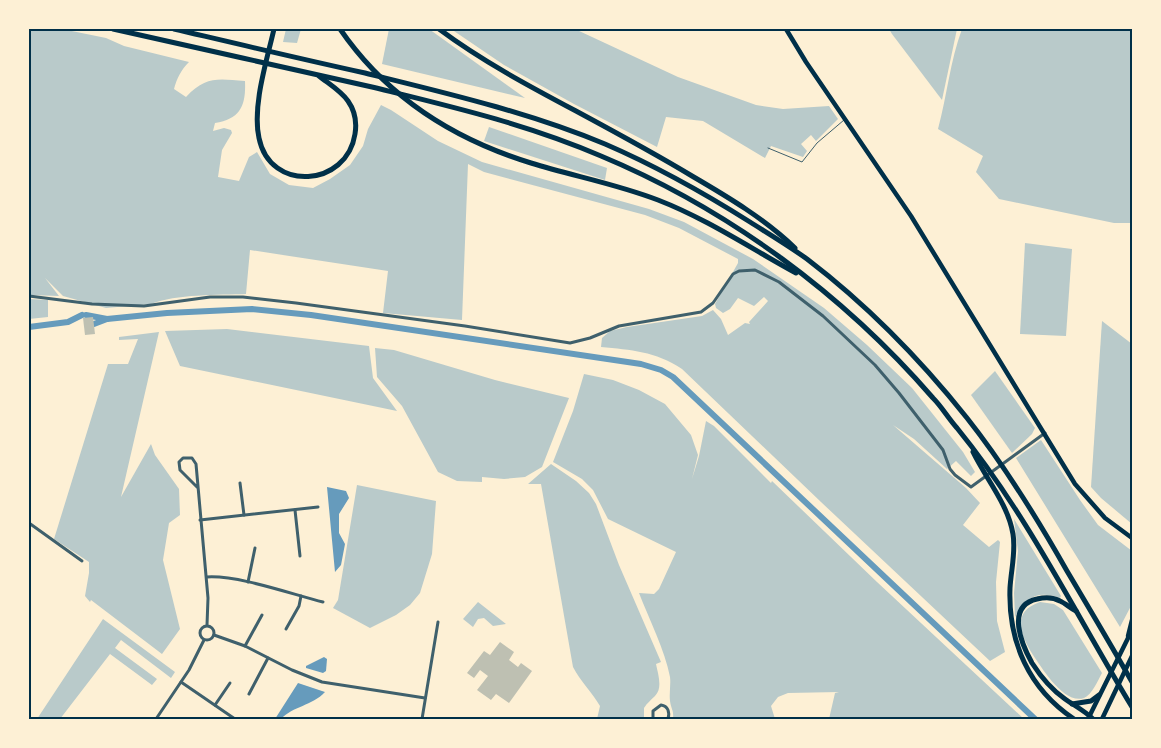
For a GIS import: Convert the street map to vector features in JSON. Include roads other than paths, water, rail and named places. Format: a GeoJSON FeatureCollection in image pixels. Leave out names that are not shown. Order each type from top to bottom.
{"type":"FeatureCollection","features":[{"type":"Feature","properties":{"kind":"highway"},"geometry":{"type":"LineString","coordinates":[[113,29],[317,74],[474,112],[537,132],[601,156],[646,177],[759,242],[850,313],[935,400],[968,441],[995,477],[1042,551],[1132,707]]}},
{"type":"Feature","properties":{"kind":"highway"},"geometry":{"type":"LineString","coordinates":[[174,29],[430,89],[523,114],[560,127],[605,144],[651,166],[713,200],[804,257]]}},
{"type":"Feature","properties":{"kind":"highway"},"geometry":{"type":"LineString","coordinates":[[340,29],[360,56],[393,90],[443,126],[483,146],[532,164],[657,200],[705,221],[810,281]]}},
{"type":"Feature","properties":{"kind":"highway"},"geometry":{"type":"LineString","coordinates":[[439,29],[482,59],[712,187],[781,234],[804,257],[859,302],[926,369],[968,419],[998,460],[1036,516],[1132,682]]}},
{"type":"Feature","properties":{"kind":"highway"},"geometry":{"type":"LineString","coordinates":[[274,30],[258,108],[259,137],[264,153],[274,166],[299,177],[318,176],[328,172],[343,160],[352,147],[356,128],[356,119],[348,101],[317,74]]}},
{"type":"Feature","properties":{"kind":"highway"},"geometry":{"type":"LineString","coordinates":[[968,441],[1010,523],[1014,546],[1010,587],[1012,623],[1020,654],[1035,680],[1056,705],[1074,719]]}},
{"type":"Feature","properties":{"kind":"highway"},"geometry":{"type":"LineString","coordinates":[[1078,613],[1061,601],[1044,598],[1034,600],[1021,611],[1018,620],[1019,630],[1022,643],[1032,663],[1048,684],[1090,718]]}},
{"type":"Feature","properties":{"kind":"highway"},"geometry":{"type":"LineString","coordinates":[[1072,704],[1090,701],[1099,695]]}},
{"type":"Feature","properties":{"kind":"main road"},"geometry":{"type":"LineString","coordinates":[[786,29],[806,62],[911,216],[1075,484],[1090,503],[1117,529],[1132,538]]}},
{"type":"Feature","properties":{"kind":"main road"},"geometry":{"type":"LineString","coordinates":[[1128,636],[1132,620]]}},
{"type":"Feature","properties":{"kind":"main road"},"geometry":{"type":"LineString","coordinates":[[1090,718],[1099,695],[1132,630]]}},
{"type":"Feature","properties":{"kind":"main road"},"geometry":{"type":"LineString","coordinates":[[1102,719],[1132,656]]}},
{"type":"Feature","properties":{"kind":"street"},"geometry":{"type":"LineString","coordinates":[[29,296],[92,304],[144,306],[202,298],[243,298],[296,303],[465,326],[570,343],[590,338],[619,326],[701,312],[713,303],[733,274],[739,271],[755,270],[779,282],[823,316],[876,365],[900,393],[943,450],[955,475],[971,487],[1045,433]]}},
{"type":"Feature","properties":{"kind":"street"},"geometry":{"type":"LineString","coordinates":[[198,488],[180,470],[178,464],[183,458],[192,458],[196,462],[208,603],[207,625]]}},
{"type":"Feature","properties":{"kind":"street"},"geometry":{"type":"LineString","coordinates":[[240,483],[244,515]]}},
{"type":"Feature","properties":{"kind":"street"},"geometry":{"type":"LineString","coordinates":[[200,520],[318,508]]}},
{"type":"Feature","properties":{"kind":"street"},"geometry":{"type":"LineString","coordinates":[[296,510],[300,556]]}},
{"type":"Feature","properties":{"kind":"street"},"geometry":{"type":"LineString","coordinates":[[29,523],[82,561]]}},
{"type":"Feature","properties":{"kind":"street"},"geometry":{"type":"LineString","coordinates":[[248,582],[255,548]]}},
{"type":"Feature","properties":{"kind":"street"},"geometry":{"type":"LineString","coordinates":[[206,577],[216,576],[248,582],[323,602]]}},
{"type":"Feature","properties":{"kind":"street"},"geometry":{"type":"LineString","coordinates":[[286,629],[299,606],[301,596]]}},
{"type":"Feature","properties":{"kind":"street"},"geometry":{"type":"LineString","coordinates":[[245,646],[262,615]]}},
{"type":"Feature","properties":{"kind":"street"},"geometry":{"type":"LineString","coordinates":[[422,719],[438,622]]}},
{"type":"Feature","properties":{"kind":"street"},"geometry":{"type":"LineString","coordinates":[[207,625],[212,628],[214,635]]}},
{"type":"Feature","properties":{"kind":"street"},"geometry":{"type":"LineString","coordinates":[[204,640],[199,632],[202,627],[207,625]]}},
{"type":"Feature","properties":{"kind":"street"},"geometry":{"type":"LineString","coordinates":[[214,635],[245,646],[322,682],[424,698]]}},
{"type":"Feature","properties":{"kind":"street"},"geometry":{"type":"LineString","coordinates":[[204,640],[211,639],[214,635]]}},
{"type":"Feature","properties":{"kind":"street"},"geometry":{"type":"LineString","coordinates":[[156,719],[192,665],[204,640]]}},
{"type":"Feature","properties":{"kind":"street"},"geometry":{"type":"LineString","coordinates":[[249,694],[268,658]]}},
{"type":"Feature","properties":{"kind":"street"},"geometry":{"type":"LineString","coordinates":[[181,682],[235,719]]}},
{"type":"Feature","properties":{"kind":"street"},"geometry":{"type":"LineString","coordinates":[[215,705],[230,683]]}},
{"type":"Feature","properties":{"kind":"street"},"geometry":{"type":"LineString","coordinates":[[653,719],[653,710],[661,705],[665,706],[668,711],[668,719]]}},
{"type":"Feature","properties":{"kind":"lane"},"geometry":{"type":"LineString","coordinates":[[768,148],[802,162],[817,143],[845,119]]}},
{"type":"Feature","properties":{"kind":"water"},"geometry":{"type":"Polygon","coordinates":[[[327,487],[346,491],[349,498],[339,514],[339,533],[345,544],[341,565],[335,572],[327,487]]]}},
{"type":"Feature","properties":{"kind":"water"},"geometry":{"type":"Polygon","coordinates":[[[324,657],[327,659],[326,671],[323,673],[306,668],[306,666],[324,657]]]}},
{"type":"Feature","properties":{"kind":"water"},"geometry":{"type":"Polygon","coordinates":[[[298,683],[325,692],[320,697],[291,711],[281,719],[275,719],[298,683]]]}},
{"type":"Feature","properties":{"kind":"waterway"},"geometry":{"type":"LineString","coordinates":[[86,315],[107,319],[167,313],[252,309],[311,315],[641,364],[661,370],[673,377],[1035,719]]}},
{"type":"Feature","properties":{"kind":"waterway"},"geometry":{"type":"LineString","coordinates":[[29,327],[68,322],[82,315]]}},
{"type":"Feature","properties":{"kind":"waterway"},"geometry":{"type":"LineString","coordinates":[[94,324],[107,319]]}}]}
